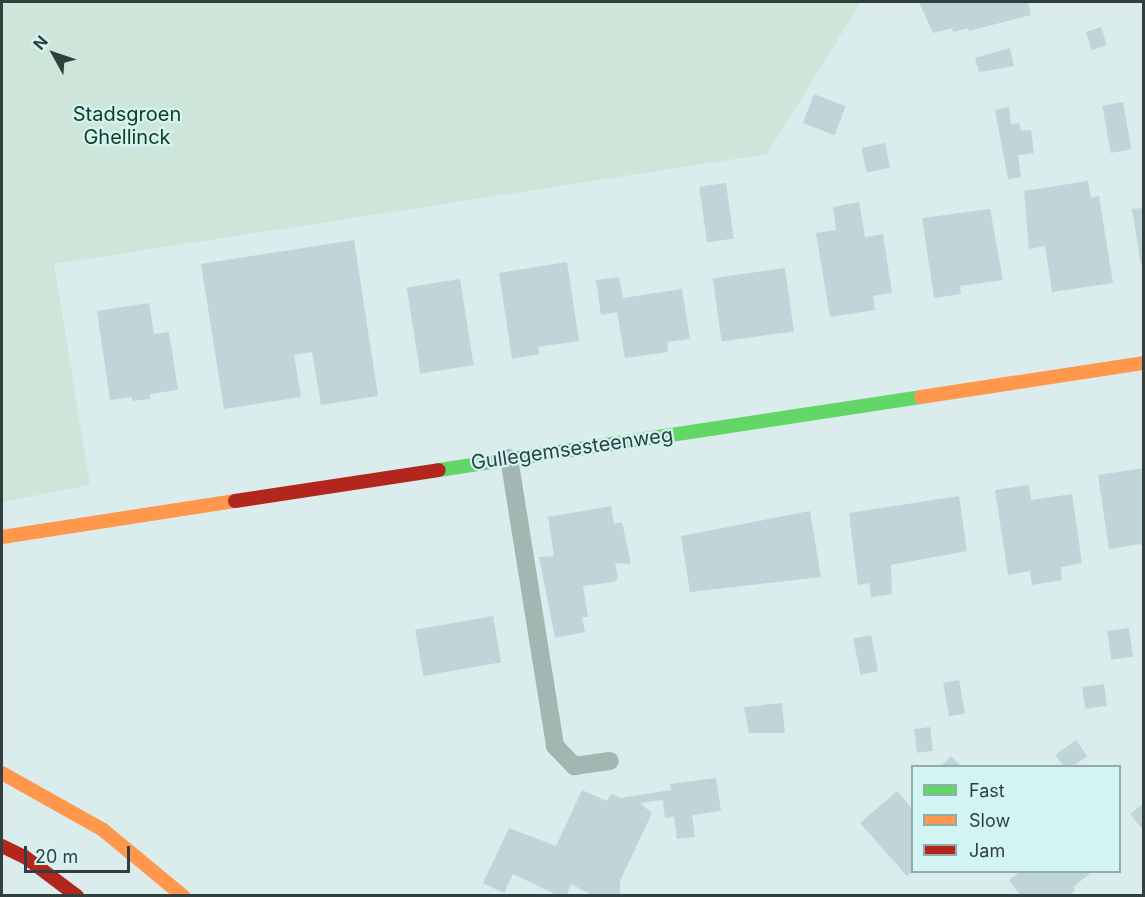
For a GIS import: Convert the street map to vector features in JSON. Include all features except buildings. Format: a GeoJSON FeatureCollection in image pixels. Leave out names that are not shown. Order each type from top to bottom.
{"type":"FeatureCollection","features":[{"type":"Feature","properties":{"kind":"main road","name":"Gullegemsesteenweg"},"geometry":{"type":"LineString","coordinates":[[2,537],[1143,363]]}},
{"type":"Feature","properties":{"kind":"main road"},"geometry":{"type":"LineString","coordinates":[[2,773],[103,830],[183,896]]}},
{"type":"Feature","properties":{"kind":"main road"},"geometry":{"type":"LineString","coordinates":[[2,846],[25,857],[77,896]]}},
{"type":"Feature","properties":{"kind":"lane"},"geometry":{"type":"LineString","coordinates":[[509,458],[555,746],[574,766],[610,761]]}},
{"type":"Feature","properties":{"kind":"green space","name":"Stadsgroen Ghellinck"},"geometry":{"type":"Polygon","coordinates":[[[2,2],[861,2],[767,154],[54,264],[90,485],[2,502],[2,2]]]}},
{"type":"Feature","properties":{"kind":"traffic: fast"},"geometry":{"type":"LineString","coordinates":[[439,470],[921,397]]}},
{"type":"Feature","properties":{"kind":"traffic: slow"},"geometry":{"type":"LineString","coordinates":[[921,397],[1144,363]]}},
{"type":"Feature","properties":{"kind":"traffic: slow"},"geometry":{"type":"LineString","coordinates":[[2,537],[235,501]]}},
{"type":"Feature","properties":{"kind":"traffic: slow"},"geometry":{"type":"LineString","coordinates":[[2,773],[103,830],[183,896]]}},
{"type":"Feature","properties":{"kind":"traffic: jam"},"geometry":{"type":"LineString","coordinates":[[235,501],[439,470]]}},
{"type":"Feature","properties":{"kind":"traffic: jam"},"geometry":{"type":"LineString","coordinates":[[2,846],[25,857],[77,896]]}}]}
